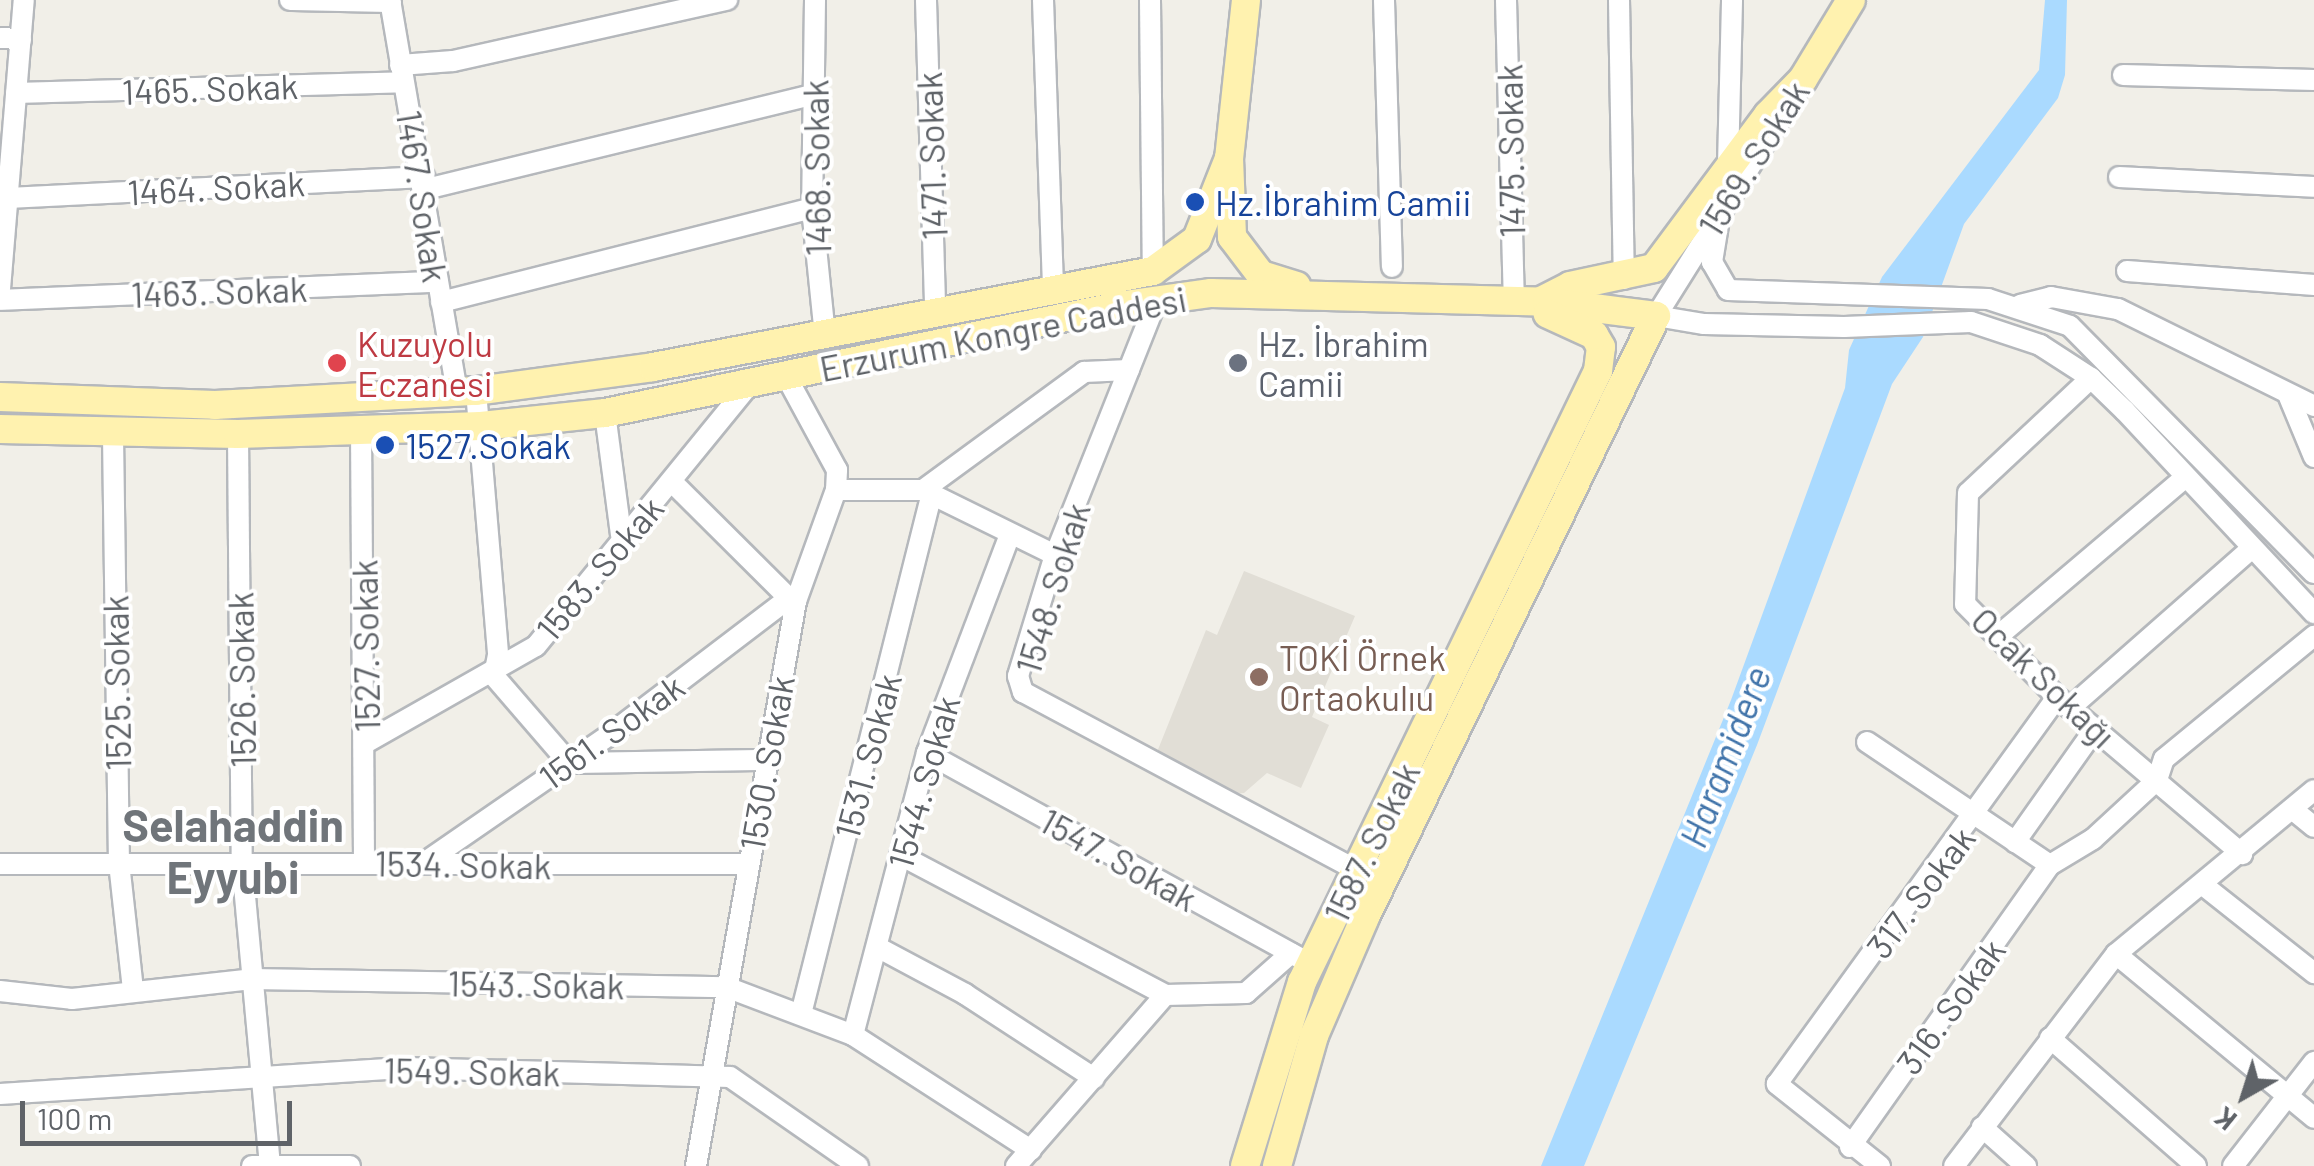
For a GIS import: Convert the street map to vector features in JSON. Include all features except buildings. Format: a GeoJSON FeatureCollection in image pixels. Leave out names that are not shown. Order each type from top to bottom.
{"type":"FeatureCollection","features":[{"type":"Feature","properties":{"kind":"main road"},"geometry":{"type":"LineString","coordinates":[[1246,0],[1229,158],[1232,238],[1250,266],[1278,281],[1333,295]]}},
{"type":"Feature","properties":{"kind":"main road","name":"1569. Sokak"},"geometry":{"type":"LineString","coordinates":[[1803,79],[1851,0]]}},
{"type":"Feature","properties":{"kind":"main road"},"geometry":{"type":"LineString","coordinates":[[1526,302],[1586,282],[1624,279],[1654,268],[1728,165],[1803,79]]}},
{"type":"Feature","properties":{"kind":"main road"},"geometry":{"type":"LineString","coordinates":[[1155,285],[1197,239],[1229,158]]}},
{"type":"Feature","properties":{"kind":"main road","name":"Erzurum Kongre Caddesi"},"geometry":{"type":"LineString","coordinates":[[0,429],[113,435],[238,434],[481,426],[606,413],[747,387],[1155,285]]}},
{"type":"Feature","properties":{"kind":"main road","name":"Erzurum Kongre Caddesi"},"geometry":{"type":"LineString","coordinates":[[0,397],[215,405],[466,391],[654,368],[1053,287],[1155,285],[1526,302],[1656,316]]}},
{"type":"Feature","properties":{"kind":"main road","name":"1587. Sokak"},"geometry":{"type":"LineString","coordinates":[[1245,1166],[1288,1019],[1301,959],[1358,871],[1598,370],[1600,347],[1584,326],[1526,302]]}},
{"type":"Feature","properties":{"kind":"main road","name":"1587. Sokak"},"geometry":{"type":"LineString","coordinates":[[1277,1166],[1314,1036],[1366,915],[1656,316]]}},
{"type":"Feature","properties":{"kind":"street"},"geometry":{"type":"LineString","coordinates":[[0,289],[16,93],[10,39],[24,0]]}},
{"type":"Feature","properties":{"kind":"street"},"geometry":{"type":"LineString","coordinates":[[290,0],[390,1]]}},
{"type":"Feature","properties":{"kind":"street","name":"1465. Sokak"},"geometry":{"type":"LineString","coordinates":[[16,93],[402,74],[726,0]]}},
{"type":"Feature","properties":{"kind":"street","name":"1468. Sokak"},"geometry":{"type":"LineString","coordinates":[[814,0],[812,208],[825,335]]}},
{"type":"Feature","properties":{"kind":"street","name":"1471. Sokak"},"geometry":{"type":"LineString","coordinates":[[926,0],[935,311]]}},
{"type":"Feature","properties":{"kind":"street"},"geometry":{"type":"LineString","coordinates":[[1043,0],[1053,287]]}},
{"type":"Feature","properties":{"kind":"street"},"geometry":{"type":"LineString","coordinates":[[1150,0],[1155,285]]}},
{"type":"Feature","properties":{"kind":"street"},"geometry":{"type":"LineString","coordinates":[[1384,0],[1392,267]]}},
{"type":"Feature","properties":{"kind":"street","name":"1475. Sokak"},"geometry":{"type":"LineString","coordinates":[[1506,0],[1526,302]]}},
{"type":"Feature","properties":{"kind":"street"},"geometry":{"type":"LineString","coordinates":[[1619,0],[1624,279]]}},
{"type":"Feature","properties":{"kind":"street"},"geometry":{"type":"LineString","coordinates":[[1728,165],[1732,0]]}},
{"type":"Feature","properties":{"kind":"street","name":"1467. Sokak"},"geometry":{"type":"LineString","coordinates":[[390,1],[425,183],[439,292],[466,391],[481,426],[498,655],[494,676]]}},
{"type":"Feature","properties":{"kind":"street"},"geometry":{"type":"LineString","coordinates":[[2123,75],[2314,80]]}},
{"type":"Feature","properties":{"kind":"street","name":"1569. Sokak"},"geometry":{"type":"LineString","coordinates":[[1656,316],[1803,79]]}},
{"type":"Feature","properties":{"kind":"street","name":"1464. Sokak"},"geometry":{"type":"LineString","coordinates":[[8,198],[425,183],[813,95]]}},
{"type":"Feature","properties":{"kind":"street"},"geometry":{"type":"LineString","coordinates":[[2119,177],[2314,188]]}},
{"type":"Feature","properties":{"kind":"street","name":"1463. Sokak"},"geometry":{"type":"LineString","coordinates":[[0,300],[439,292],[812,208]]}},
{"type":"Feature","properties":{"kind":"street"},"geometry":{"type":"LineString","coordinates":[[1721,208],[1712,262],[1728,290],[1954,296],[2020,306],[2070,326],[2096,347],[2314,573]]}},
{"type":"Feature","properties":{"kind":"street"},"geometry":{"type":"LineString","coordinates":[[2127,271],[2314,285]]}},
{"type":"Feature","properties":{"kind":"street","name":"1548. Sokak"},"geometry":{"type":"LineString","coordinates":[[1155,285],[1130,370],[1055,555],[1018,676],[1023,692],[1358,871]]}},
{"type":"Feature","properties":{"kind":"street"},"geometry":{"type":"LineString","coordinates":[[2020,306],[2051,298],[2118,308],[2288,397],[2314,406]]}},
{"type":"Feature","properties":{"kind":"street","name":"Erzurum Kongre Caddesi"},"geometry":{"type":"LineString","coordinates":[[1656,316],[1827,327],[1971,322],[2040,345],[2091,378],[2250,550],[2314,613]]}},
{"type":"Feature","properties":{"kind":"street"},"geometry":{"type":"LineString","coordinates":[[927,493],[1084,372],[1130,370]]}},
{"type":"Feature","properties":{"kind":"street"},"geometry":{"type":"LineString","coordinates":[[786,376],[837,470],[836,490],[927,493],[1055,555]]}},
{"type":"Feature","properties":{"kind":"street","name":"Ocak Sokağı"},"geometry":{"type":"LineString","coordinates":[[2091,378],[1968,493],[1966,604],[2064,702],[2242,854]]}},
{"type":"Feature","properties":{"kind":"street","name":"1583. Sokak"},"geometry":{"type":"LineString","coordinates":[[367,742],[494,676],[536,646],[621,535],[672,482],[747,387]]}},
{"type":"Feature","properties":{"kind":"street"},"geometry":{"type":"LineString","coordinates":[[2288,397],[2314,457]]}},
{"type":"Feature","properties":{"kind":"street"},"geometry":{"type":"LineString","coordinates":[[606,413],[621,535]]}},
{"type":"Feature","properties":{"kind":"street","name":"1527. Sokak"},"geometry":{"type":"LineString","coordinates":[[361,430],[367,742],[364,862]]}},
{"type":"Feature","properties":{"kind":"street","name":"1526. Sokak"},"geometry":{"type":"LineString","coordinates":[[238,434],[242,864],[270,1165]]}},
{"type":"Feature","properties":{"kind":"street","name":"1525. Sokak"},"geometry":{"type":"LineString","coordinates":[[113,435],[118,863],[133,990]]}},
{"type":"Feature","properties":{"kind":"street"},"geometry":{"type":"LineString","coordinates":[[1997,637],[2183,479]]}},
{"type":"Feature","properties":{"kind":"street"},"geometry":{"type":"LineString","coordinates":[[672,482],[792,600]]}},
{"type":"Feature","properties":{"kind":"street","name":"1530. Sokak"},"geometry":{"type":"LineString","coordinates":[[696,1166],[792,600],[836,490]]}},
{"type":"Feature","properties":{"kind":"street","name":"1531. Sokak"},"geometry":{"type":"LineString","coordinates":[[801,1014],[927,493]]}},
{"type":"Feature","properties":{"kind":"street","name":"1544. Sokak"},"geometry":{"type":"LineString","coordinates":[[852,1036],[879,948],[926,753],[1010,534]]}},
{"type":"Feature","properties":{"kind":"street","name":"317. Sokak"},"geometry":{"type":"LineString","coordinates":[[1850,1146],[1777,1084],[2064,702],[2250,550]]}},
{"type":"Feature","properties":{"kind":"street","name":"1561. Sokak"},"geometry":{"type":"LineString","coordinates":[[424,863],[792,600]]}},
{"type":"Feature","properties":{"kind":"street"},"geometry":{"type":"LineString","coordinates":[[1868,742],[2050,865],[2093,839],[2156,780],[2164,759],[2314,636]]}},
{"type":"Feature","properties":{"kind":"street"},"geometry":{"type":"LineString","coordinates":[[494,676],[568,762],[764,760]]}},
{"type":"Feature","properties":{"kind":"street"},"geometry":{"type":"LineString","coordinates":[[2015,842],[2094,728]]}},
{"type":"Feature","properties":{"kind":"street","name":"1547. Sokak"},"geometry":{"type":"LineString","coordinates":[[926,753],[1301,959]]}},
{"type":"Feature","properties":{"kind":"street"},"geometry":{"type":"LineString","coordinates":[[1954,1166],[2116,954],[2242,854],[2314,790]]}},
{"type":"Feature","properties":{"kind":"street"},"geometry":{"type":"LineString","coordinates":[[2292,809],[2314,827]]}},
{"type":"Feature","properties":{"kind":"street"},"geometry":{"type":"LineString","coordinates":[[900,855],[1166,995],[1246,993],[1301,959]]}},
{"type":"Feature","properties":{"kind":"street","name":"1534. Sokak"},"geometry":{"type":"LineString","coordinates":[[0,864],[747,864]]}},
{"type":"Feature","properties":{"kind":"street","name":"316. Sokak"},"geometry":{"type":"LineString","coordinates":[[1850,1146],[2050,865]]}},
{"type":"Feature","properties":{"kind":"street"},"geometry":{"type":"LineString","coordinates":[[2203,885],[2314,973]]}},
{"type":"Feature","properties":{"kind":"street"},"geometry":{"type":"LineString","coordinates":[[879,948],[966,994],[1094,1078]]}},
{"type":"Feature","properties":{"kind":"street"},"geometry":{"type":"LineString","coordinates":[[2116,954],[2314,1118]]}},
{"type":"Feature","properties":{"kind":"street","name":"1543. Sokak"},"geometry":{"type":"LineString","coordinates":[[0,991],[72,999],[252,979],[726,987],[852,1036],[1024,1158]]}},
{"type":"Feature","properties":{"kind":"street"},"geometry":{"type":"LineString","coordinates":[[1024,1158],[1166,995]]}},
{"type":"Feature","properties":{"kind":"street"},"geometry":{"type":"LineString","coordinates":[[2050,1038],[2196,1166]]}},
{"type":"Feature","properties":{"kind":"street"},"geometry":{"type":"LineString","coordinates":[[2234,1166],[2314,1062]]}},
{"type":"Feature","properties":{"kind":"street","name":"1549. Sokak"},"geometry":{"type":"LineString","coordinates":[[0,1094],[264,1073],[406,1068],[730,1077],[858,1166]]}},
{"type":"Feature","properties":{"kind":"street"},"geometry":{"type":"LineString","coordinates":[[1982,1127],[2026,1166]]}},
{"type":"Feature","properties":{"kind":"street"},"geometry":{"type":"LineString","coordinates":[[1850,1146],[1880,1166]]}},
{"type":"Feature","properties":{"kind":"street"},"geometry":{"type":"LineString","coordinates":[[252,1166],[350,1166]]}},
{"type":"Feature","properties":{"kind":"shaded area","name":"TOKİ Örnek Ortaokulıu"},"geometry":{"type":"Polygon","coordinates":[[[1244,571],[1355,616],[1312,717],[1329,725],[1301,788],[1267,773],[1244,793],[1231,794],[1155,757],[1206,630],[1217,635],[1244,571]]]}},
{"type":"Feature","properties":{"kind":"water","name":"Haramidere"},"geometry":{"type":"Polygon","coordinates":[[[2045,0],[2067,0],[2065,75],[2058,98],[1964,224],[1923,337],[1892,384],[1757,745],[1584,1166],[1541,1166],[1731,700],[1845,388],[1849,350],[1882,277],[2039,70],[2045,0]]]}},
{"type":"Feature","properties":{"kind":"place","name":"Hz.İbrahim Camii"},"geometry":{"type":"Point","coordinates":[1195,202]}},
{"type":"Feature","properties":{"kind":"place","name":"Kuzuyolu Eczanesi"},"geometry":{"type":"Point","coordinates":[337,363]}},
{"type":"Feature","properties":{"kind":"place","name":"Hz. İbrahim Camii"},"geometry":{"type":"Point","coordinates":[1238,363]}},
{"type":"Feature","properties":{"kind":"place","name":"1527.Sokak"},"geometry":{"type":"Point","coordinates":[385,445]}},
{"type":"Feature","properties":{"kind":"place","name":"TOKİ Örnek Ortaokulıu"},"geometry":{"type":"Point","coordinates":[1259,677]}},
{"type":"Feature","properties":{"kind":"district","name":"Selahaddin Eyyubi"},"geometry":{"type":"Point","coordinates":[233,851]}}]}
